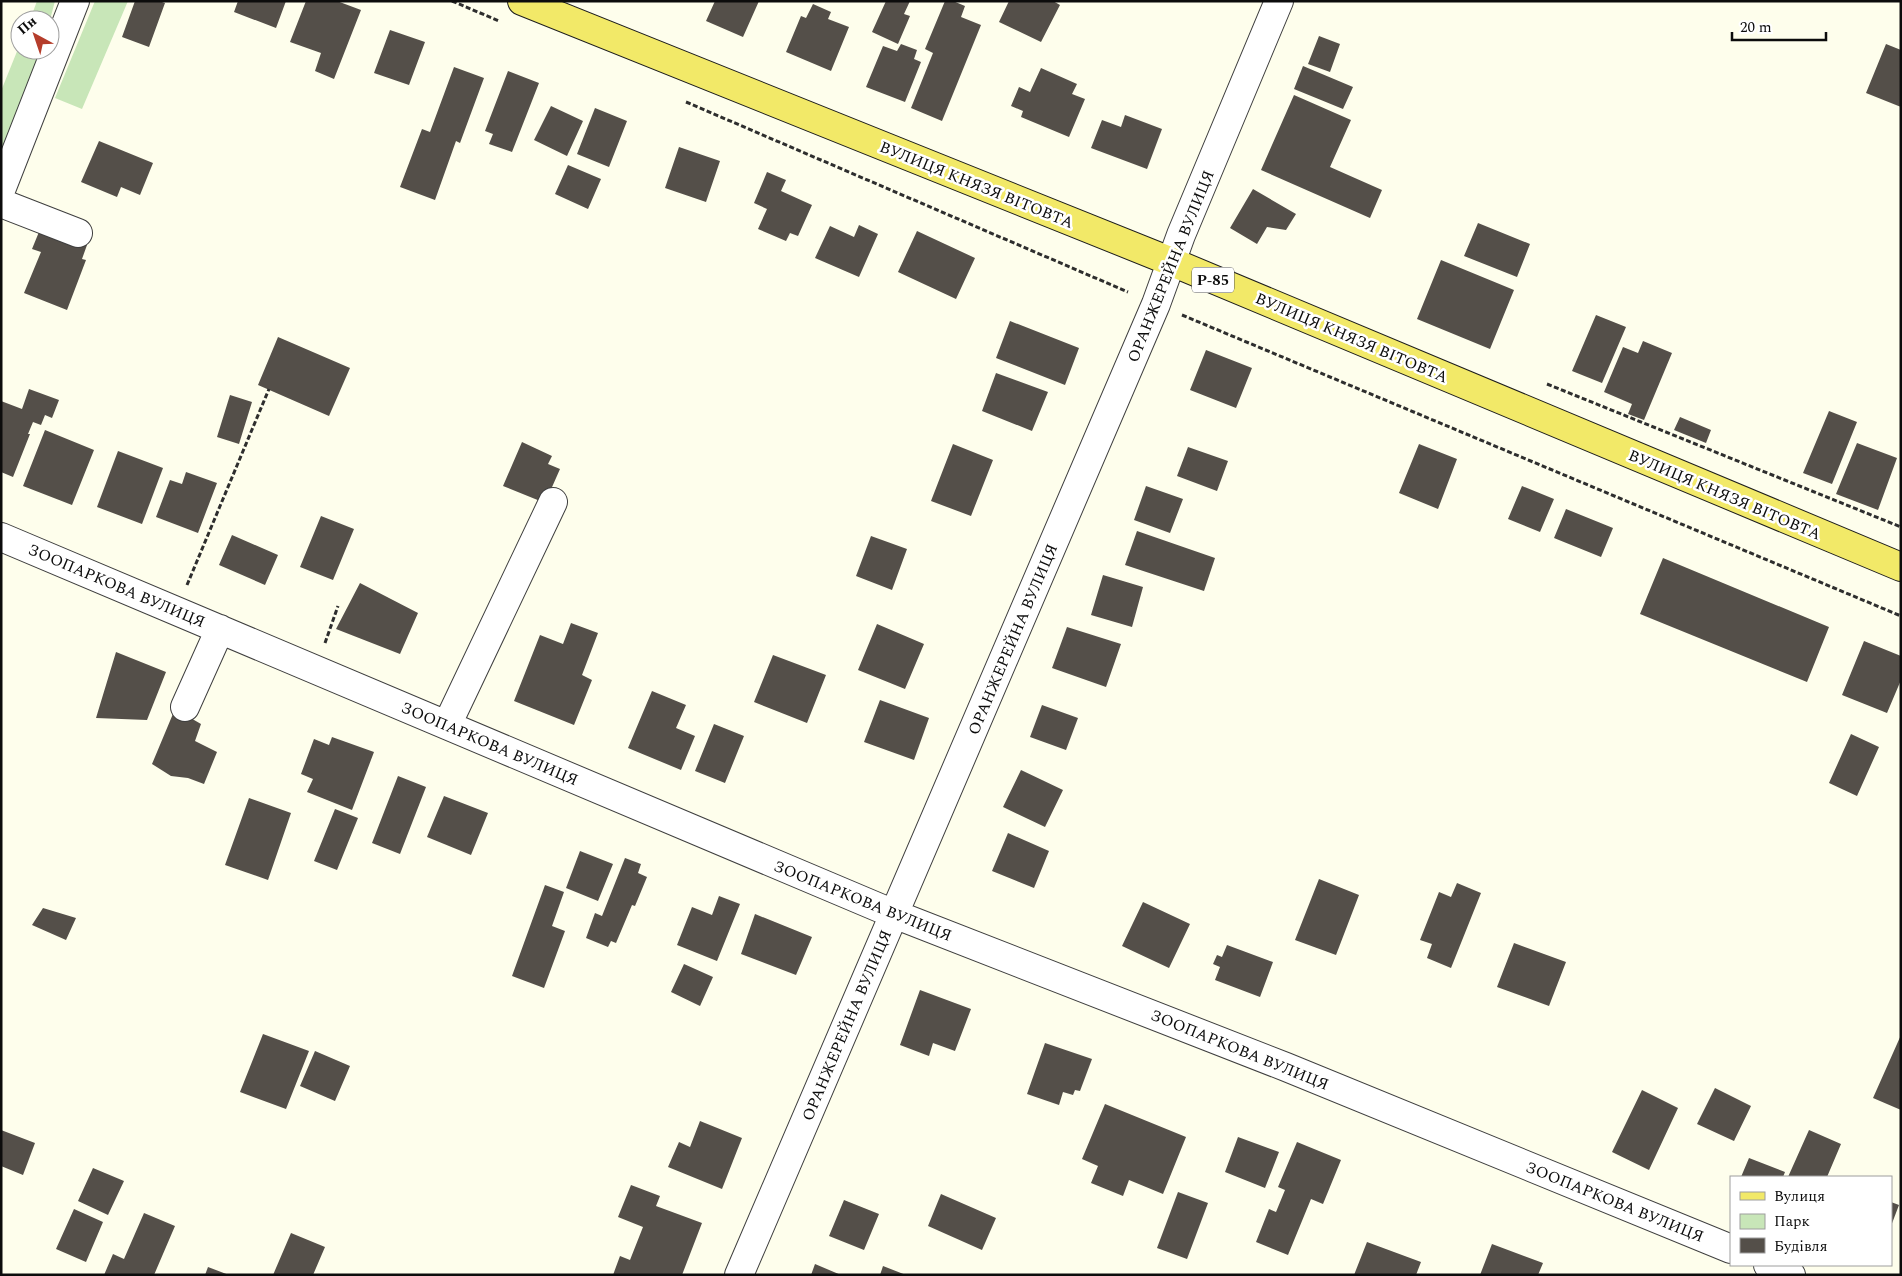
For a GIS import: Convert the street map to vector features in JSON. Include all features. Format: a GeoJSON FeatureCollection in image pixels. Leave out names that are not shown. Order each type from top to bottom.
{"type":"FeatureCollection","features":[{"type":"Feature","properties":{"kind":"main road","name":"ВУЛИЦЯ КНЯЗЯ ВІТОВТА"},"geometry":{"type":"LineString","coordinates":[[522,1],[1172,262],[1901,567]]}},
{"type":"Feature","properties":{"kind":"street"},"geometry":{"type":"LineString","coordinates":[[1,190],[75,1]]}},
{"type":"Feature","properties":{"kind":"street","name":"ОРАНЖЕРЕЙНА ВУЛИЦЯ"},"geometry":{"type":"LineString","coordinates":[[739,1275],[1156,304],[1181,235],[1279,1]]}},
{"type":"Feature","properties":{"kind":"street"},"geometry":{"type":"LineString","coordinates":[[1,203],[78,232]]}},
{"type":"Feature","properties":{"kind":"street"},"geometry":{"type":"LineString","coordinates":[[447,725],[553,502]]}},
{"type":"Feature","properties":{"kind":"street","name":"ЗООПАРКОВА ВУЛИЦЯ"},"geometry":{"type":"LineString","coordinates":[[1,537],[894,914],[1295,1071],[1730,1249]]}},
{"type":"Feature","properties":{"kind":"street"},"geometry":{"type":"LineString","coordinates":[[185,706],[220,629]]}},
{"type":"Feature","properties":{"kind":"street"},"geometry":{"type":"LineString","coordinates":[[1770,1266],[1791,1275]]}},
{"type":"Feature","properties":{"kind":"path"},"geometry":{"type":"LineString","coordinates":[[176,611],[269,389]]}},
{"type":"Feature","properties":{"kind":"path"},"geometry":{"type":"LineString","coordinates":[[315,669],[338,606]]}},
{"type":"Feature","properties":{"kind":"green space"},"geometry":{"type":"Polygon","coordinates":[[[37,1],[55,1],[53,10],[34,10],[37,1]]]}},
{"type":"Feature","properties":{"kind":"green space"},"geometry":{"type":"Polygon","coordinates":[[[95,1],[128,1],[82,109],[55,98],[95,1]]]}},
{"type":"Feature","properties":{"kind":"green space"},"geometry":{"type":"Polygon","coordinates":[[[14,60],[40,60],[1,156],[1,91],[14,60]]]}},
{"type":"Feature","properties":{"kind":"building"},"geometry":{"type":"Polygon","coordinates":[[[135,1],[159,1],[165,3],[149,47],[122,37],[135,1]]]}},
{"type":"Feature","properties":{"kind":"building"},"geometry":{"type":"Polygon","coordinates":[[[238,1],[286,1],[276,28],[234,12],[238,1]]]}},
{"type":"Feature","properties":{"kind":"building"},"geometry":{"type":"Polygon","coordinates":[[[306,1],[337,1],[361,10],[334,79],[315,71],[321,53],[290,42],[306,1]]]}},
{"type":"Feature","properties":{"kind":"building"},"geometry":{"type":"Polygon","coordinates":[[[715,1],[759,1],[743,37],[706,21],[715,1]]]}},
{"type":"Feature","properties":{"kind":"building"},"geometry":{"type":"Polygon","coordinates":[[[886,1],[910,1],[904,14],[910,16],[898,44],[872,32],[886,1]]]}},
{"type":"Feature","properties":{"kind":"building"},"geometry":{"type":"Polygon","coordinates":[[[945,1],[953,1],[965,6],[961,17],[981,25],[942,121],[911,108],[933,53],[925,49],[945,1]]]}},
{"type":"Feature","properties":{"kind":"building"},"geometry":{"type":"Polygon","coordinates":[[[1009,1],[1053,1],[1060,5],[1041,42],[999,22],[1009,1]]]}},
{"type":"Feature","properties":{"kind":"building"},"geometry":{"type":"Polygon","coordinates":[[[813,4],[831,12],[828,19],[849,27],[831,71],[786,52],[801,16],[806,18],[813,4]]]}},
{"type":"Feature","properties":{"kind":"building"},"geometry":{"type":"Polygon","coordinates":[[[390,30],[425,42],[409,85],[374,73],[390,30]]]}},
{"type":"Feature","properties":{"kind":"building"},"geometry":{"type":"Polygon","coordinates":[[[1319,36],[1340,44],[1330,72],[1308,64],[1319,36]]]}},
{"type":"Feature","properties":{"kind":"building"},"geometry":{"type":"Polygon","coordinates":[[[901,44],[917,50],[914,59],[921,62],[905,102],[866,87],[883,46],[897,51],[901,44]]]}},
{"type":"Feature","properties":{"kind":"building"},"geometry":{"type":"Polygon","coordinates":[[[1886,44],[1901,50],[1901,107],[1866,93],[1886,44]]]}},
{"type":"Feature","properties":{"kind":"building"},"geometry":{"type":"Polygon","coordinates":[[[1303,66],[1353,87],[1343,109],[1294,89],[1303,66]]]}},
{"type":"Feature","properties":{"kind":"building"},"geometry":{"type":"Polygon","coordinates":[[[454,67],[484,78],[460,143],[456,141],[435,200],[400,187],[422,129],[430,132],[454,67]]]}},
{"type":"Feature","properties":{"kind":"building"},"geometry":{"type":"Polygon","coordinates":[[[1041,68],[1077,84],[1072,94],[1085,99],[1069,137],[1021,117],[1023,111],[1011,106],[1019,87],[1030,92],[1041,68]]]}},
{"type":"Feature","properties":{"kind":"building"},"geometry":{"type":"Polygon","coordinates":[[[508,71],[539,83],[512,152],[489,144],[493,134],[485,131],[508,71]]]}},
{"type":"Feature","properties":{"kind":"building"},"geometry":{"type":"Polygon","coordinates":[[[1294,95],[1351,120],[1330,167],[1382,190],[1370,218],[1261,170],[1294,95]]]}},
{"type":"Feature","properties":{"kind":"building"},"geometry":{"type":"Polygon","coordinates":[[[551,106],[583,121],[567,156],[534,140],[551,106]]]}},
{"type":"Feature","properties":{"kind":"building"},"geometry":{"type":"Polygon","coordinates":[[[595,108],[627,121],[609,167],[577,154],[595,108]]]}},
{"type":"Feature","properties":{"kind":"building"},"geometry":{"type":"Polygon","coordinates":[[[1125,115],[1162,129],[1147,169],[1091,148],[1102,120],[1121,127],[1125,115]]]}},
{"type":"Feature","properties":{"kind":"building"},"geometry":{"type":"Polygon","coordinates":[[[99,141],[153,163],[140,195],[121,187],[117,197],[81,182],[99,141]]]}},
{"type":"Feature","properties":{"kind":"building"},"geometry":{"type":"Polygon","coordinates":[[[679,147],[720,161],[706,202],[665,188],[679,147]]]}},
{"type":"Feature","properties":{"kind":"building"},"geometry":{"type":"Polygon","coordinates":[[[568,165],[601,179],[588,209],[555,194],[568,165]]]}},
{"type":"Feature","properties":{"kind":"building"},"geometry":{"type":"Polygon","coordinates":[[[767,172],[786,180],[781,191],[812,205],[798,236],[790,233],[786,241],[758,229],[767,209],[754,203],[767,172]]]}},
{"type":"Feature","properties":{"kind":"building"},"geometry":{"type":"Polygon","coordinates":[[[1253,189],[1296,214],[1286,230],[1267,227],[1257,244],[1230,228],[1253,189]]]}},
{"type":"Feature","properties":{"kind":"building"},"geometry":{"type":"Polygon","coordinates":[[[1478,223],[1530,244],[1517,277],[1464,256],[1478,223]]]}},
{"type":"Feature","properties":{"kind":"building"},"geometry":{"type":"Polygon","coordinates":[[[859,225],[878,234],[859,277],[815,258],[830,226],[854,237],[859,225]]]}},
{"type":"Feature","properties":{"kind":"building"},"geometry":{"type":"Polygon","coordinates":[[[41,227],[87,245],[82,259],[86,260],[67,310],[24,293],[41,252],[32,249],[41,227]]]}},
{"type":"Feature","properties":{"kind":"building"},"geometry":{"type":"Polygon","coordinates":[[[917,231],[975,258],[956,299],[898,272],[917,231]]]}},
{"type":"Feature","properties":{"kind":"building"},"geometry":{"type":"Polygon","coordinates":[[[1441,260],[1514,290],[1490,349],[1417,319],[1441,260]]]}},
{"type":"Feature","properties":{"kind":"building"},"geometry":{"type":"Polygon","coordinates":[[[1596,315],[1626,327],[1602,383],[1572,371],[1596,315]]]}},
{"type":"Feature","properties":{"kind":"building"},"geometry":{"type":"Polygon","coordinates":[[[1010,321],[1079,348],[1065,385],[996,358],[1010,321]]]}},
{"type":"Feature","properties":{"kind":"building"},"geometry":{"type":"Polygon","coordinates":[[[278,337],[350,368],[329,416],[258,385],[278,337]]]}},
{"type":"Feature","properties":{"kind":"building"},"geometry":{"type":"Polygon","coordinates":[[[1643,341],[1672,353],[1644,420],[1628,414],[1632,404],[1604,392],[1623,347],[1638,353],[1643,341]]]}},
{"type":"Feature","properties":{"kind":"building"},"geometry":{"type":"Polygon","coordinates":[[[1206,350],[1252,368],[1236,408],[1190,390],[1206,350]]]}},
{"type":"Feature","properties":{"kind":"building"},"geometry":{"type":"Polygon","coordinates":[[[996,373],[1048,392],[1032,431],[982,411],[996,373]]]}},
{"type":"Feature","properties":{"kind":"building"},"geometry":{"type":"Polygon","coordinates":[[[29,389],[59,400],[52,418],[45,415],[41,425],[33,422],[13,477],[1,472],[1,401],[22,409],[29,389]]]}},
{"type":"Feature","properties":{"kind":"building"},"geometry":{"type":"Polygon","coordinates":[[[230,395],[252,402],[239,444],[217,437],[230,395]]]}},
{"type":"Feature","properties":{"kind":"building"},"geometry":{"type":"Polygon","coordinates":[[[1829,411],[1857,422],[1832,484],[1803,473],[1829,411]]]}},
{"type":"Feature","properties":{"kind":"building"},"geometry":{"type":"Polygon","coordinates":[[[1680,417],[1711,430],[1706,443],[1674,430],[1680,417]]]}},
{"type":"Feature","properties":{"kind":"building"},"geometry":{"type":"Polygon","coordinates":[[[45,430],[94,450],[72,505],[23,486],[45,430]]]}},
{"type":"Feature","properties":{"kind":"building"},"geometry":{"type":"Polygon","coordinates":[[[522,442],[552,456],[548,464],[560,469],[545,503],[503,486],[522,442]]]}},
{"type":"Feature","properties":{"kind":"building"},"geometry":{"type":"Polygon","coordinates":[[[1857,443],[1897,458],[1878,510],[1836,494],[1857,443]]]}},
{"type":"Feature","properties":{"kind":"building"},"geometry":{"type":"Polygon","coordinates":[[[953,444],[993,460],[971,516],[931,501],[953,444]]]}},
{"type":"Feature","properties":{"kind":"building"},"geometry":{"type":"Polygon","coordinates":[[[1419,444],[1457,459],[1438,509],[1399,493],[1419,444]]]}},
{"type":"Feature","properties":{"kind":"building"},"geometry":{"type":"Polygon","coordinates":[[[1188,447],[1228,461],[1217,491],[1177,476],[1188,447]]]}},
{"type":"Feature","properties":{"kind":"building"},"geometry":{"type":"Polygon","coordinates":[[[118,451],[163,468],[142,524],[97,507],[118,451]]]}},
{"type":"Feature","properties":{"kind":"building"},"geometry":{"type":"Polygon","coordinates":[[[186,472],[217,483],[198,533],[156,517],[170,480],[182,484],[186,472]]]}},
{"type":"Feature","properties":{"kind":"building"},"geometry":{"type":"Polygon","coordinates":[[[1146,486],[1183,499],[1170,533],[1134,520],[1146,486]]]}},
{"type":"Feature","properties":{"kind":"building"},"geometry":{"type":"Polygon","coordinates":[[[1522,486],[1554,499],[1540,532],[1508,519],[1522,486]]]}},
{"type":"Feature","properties":{"kind":"building"},"geometry":{"type":"Polygon","coordinates":[[[1566,509],[1613,528],[1601,557],[1554,538],[1566,509]]]}},
{"type":"Feature","properties":{"kind":"building"},"geometry":{"type":"Polygon","coordinates":[[[321,516],[354,529],[333,580],[300,567],[321,516]]]}},
{"type":"Feature","properties":{"kind":"building"},"geometry":{"type":"Polygon","coordinates":[[[1137,531],[1215,558],[1204,591],[1125,565],[1137,531]]]}},
{"type":"Feature","properties":{"kind":"building"},"geometry":{"type":"Polygon","coordinates":[[[232,535],[278,555],[265,585],[219,565],[232,535]]]}},
{"type":"Feature","properties":{"kind":"building"},"geometry":{"type":"Polygon","coordinates":[[[871,536],[907,549],[892,590],[856,576],[871,536]]]}},
{"type":"Feature","properties":{"kind":"building"},"geometry":{"type":"Polygon","coordinates":[[[1663,558],[1829,627],[1807,682],[1640,614],[1663,558]]]}},
{"type":"Feature","properties":{"kind":"building"},"geometry":{"type":"Polygon","coordinates":[[[1103,575],[1143,587],[1132,627],[1091,615],[1103,575]]]}},
{"type":"Feature","properties":{"kind":"building"},"geometry":{"type":"Polygon","coordinates":[[[360,583],[418,613],[400,654],[336,629],[360,583]]]}},
{"type":"Feature","properties":{"kind":"building"},"geometry":{"type":"Polygon","coordinates":[[[571,623],[598,633],[582,675],[592,680],[574,725],[514,701],[540,635],[563,644],[571,623]]]}},
{"type":"Feature","properties":{"kind":"building"},"geometry":{"type":"Polygon","coordinates":[[[877,624],[924,644],[905,689],[858,670],[877,624]]]}},
{"type":"Feature","properties":{"kind":"building"},"geometry":{"type":"Polygon","coordinates":[[[1067,627],[1121,644],[1106,687],[1052,668],[1067,627]]]}},
{"type":"Feature","properties":{"kind":"building"},"geometry":{"type":"Polygon","coordinates":[[[1864,641],[1901,656],[1901,680],[1887,713],[1842,695],[1864,641]]]}},
{"type":"Feature","properties":{"kind":"building"},"geometry":{"type":"Polygon","coordinates":[[[116,652],[166,672],[147,720],[96,718],[116,652]]]}},
{"type":"Feature","properties":{"kind":"building"},"geometry":{"type":"Polygon","coordinates":[[[773,655],[826,675],[807,723],[754,702],[773,655]]]}},
{"type":"Feature","properties":{"kind":"building"},"geometry":{"type":"Polygon","coordinates":[[[652,691],[686,705],[676,728],[695,736],[681,770],[628,748],[652,691]]]}},
{"type":"Feature","properties":{"kind":"building"},"geometry":{"type":"Polygon","coordinates":[[[880,700],[929,718],[914,760],[864,742],[880,700]]]}},
{"type":"Feature","properties":{"kind":"building"},"geometry":{"type":"Polygon","coordinates":[[[1042,705],[1078,718],[1066,750],[1030,737],[1042,705]]]}},
{"type":"Feature","properties":{"kind":"building"},"geometry":{"type":"Polygon","coordinates":[[[175,709],[201,724],[195,741],[217,752],[204,784],[188,778],[171,776],[152,764],[175,709]]]}},
{"type":"Feature","properties":{"kind":"building"},"geometry":{"type":"Polygon","coordinates":[[[714,724],[744,736],[725,783],[695,771],[714,724]]]}},
{"type":"Feature","properties":{"kind":"building"},"geometry":{"type":"Polygon","coordinates":[[[1851,734],[1879,747],[1857,796],[1829,783],[1851,734]]]}},
{"type":"Feature","properties":{"kind":"building"},"geometry":{"type":"Polygon","coordinates":[[[332,737],[374,752],[352,810],[307,792],[313,779],[301,774],[314,739],[329,745],[332,737]]]}},
{"type":"Feature","properties":{"kind":"building"},"geometry":{"type":"Polygon","coordinates":[[[1021,770],[1063,790],[1045,827],[1003,807],[1021,770]]]}},
{"type":"Feature","properties":{"kind":"building"},"geometry":{"type":"Polygon","coordinates":[[[398,776],[426,787],[400,854],[372,843],[398,776]]]}},
{"type":"Feature","properties":{"kind":"building"},"geometry":{"type":"Polygon","coordinates":[[[444,796],[488,813],[471,855],[427,837],[444,796]]]}},
{"type":"Feature","properties":{"kind":"building"},"geometry":{"type":"Polygon","coordinates":[[[249,798],[291,813],[268,880],[225,865],[249,798]]]}},
{"type":"Feature","properties":{"kind":"building"},"geometry":{"type":"Polygon","coordinates":[[[335,809],[358,818],[337,870],[314,861],[335,809]]]}},
{"type":"Feature","properties":{"kind":"building"},"geometry":{"type":"Polygon","coordinates":[[[1008,833],[1049,851],[1034,888],[992,871],[1008,833]]]}},
{"type":"Feature","properties":{"kind":"building"},"geometry":{"type":"Polygon","coordinates":[[[580,851],[613,864],[598,901],[566,888],[580,851]]]}},
{"type":"Feature","properties":{"kind":"building"},"geometry":{"type":"Polygon","coordinates":[[[625,858],[641,864],[638,873],[647,877],[635,906],[632,905],[616,943],[611,941],[608,947],[586,938],[595,913],[602,916],[625,858]]]}},
{"type":"Feature","properties":{"kind":"building"},"geometry":{"type":"Polygon","coordinates":[[[1319,879],[1359,895],[1336,955],[1295,940],[1319,879]]]}},
{"type":"Feature","properties":{"kind":"building"},"geometry":{"type":"Polygon","coordinates":[[[1457,883],[1481,893],[1451,968],[1427,958],[1432,944],[1420,940],[1439,892],[1451,897],[1457,883]]]}},
{"type":"Feature","properties":{"kind":"building"},"geometry":{"type":"Polygon","coordinates":[[[545,885],[564,892],[552,926],[565,931],[544,988],[512,976],[545,885]]]}},
{"type":"Feature","properties":{"kind":"building"},"geometry":{"type":"Polygon","coordinates":[[[719,896],[740,904],[717,961],[677,945],[692,907],[712,915],[719,896]]]}},
{"type":"Feature","properties":{"kind":"building"},"geometry":{"type":"Polygon","coordinates":[[[1143,902],[1190,924],[1169,968],[1122,946],[1143,902]]]}},
{"type":"Feature","properties":{"kind":"building"},"geometry":{"type":"Polygon","coordinates":[[[43,908],[76,918],[66,940],[32,925],[43,908]]]}},
{"type":"Feature","properties":{"kind":"building"},"geometry":{"type":"Polygon","coordinates":[[[755,914],[812,937],[796,975],[741,954],[755,914]]]}},
{"type":"Feature","properties":{"kind":"building"},"geometry":{"type":"Polygon","coordinates":[[[1514,943],[1566,962],[1549,1006],[1497,987],[1514,943]]]}},
{"type":"Feature","properties":{"kind":"building"},"geometry":{"type":"Polygon","coordinates":[[[1227,945],[1273,962],[1260,997],[1215,980],[1220,967],[1213,964],[1217,955],[1222,957],[1227,945]]]}},
{"type":"Feature","properties":{"kind":"building"},"geometry":{"type":"Polygon","coordinates":[[[684,964],[713,977],[700,1006],[671,992],[684,964]]]}},
{"type":"Feature","properties":{"kind":"building"},"geometry":{"type":"Polygon","coordinates":[[[920,990],[971,1009],[955,1051],[933,1043],[929,1056],[900,1045],[920,990]]]}},
{"type":"Feature","properties":{"kind":"building"},"geometry":{"type":"Polygon","coordinates":[[[263,1034],[309,1051],[286,1109],[240,1092],[263,1034]]]}},
{"type":"Feature","properties":{"kind":"building"},"geometry":{"type":"Polygon","coordinates":[[[1901,1035],[1901,1110],[1873,1098],[1901,1035]]]}},
{"type":"Feature","properties":{"kind":"building"},"geometry":{"type":"Polygon","coordinates":[[[1045,1043],[1092,1059],[1080,1091],[1075,1090],[1073,1095],[1063,1092],[1059,1105],[1027,1094],[1045,1043]]]}},
{"type":"Feature","properties":{"kind":"building"},"geometry":{"type":"Polygon","coordinates":[[[315,1051],[350,1066],[335,1101],[300,1086],[315,1051]]]}},
{"type":"Feature","properties":{"kind":"building"},"geometry":{"type":"Polygon","coordinates":[[[1715,1088],[1751,1106],[1734,1141],[1697,1124],[1715,1088]]]}},
{"type":"Feature","properties":{"kind":"building"},"geometry":{"type":"Polygon","coordinates":[[[1642,1090],[1678,1108],[1649,1170],[1612,1152],[1642,1090]]]}},
{"type":"Feature","properties":{"kind":"building"},"geometry":{"type":"Polygon","coordinates":[[[1105,1104],[1186,1137],[1163,1194],[1129,1180],[1123,1196],[1091,1183],[1098,1166],[1082,1159],[1105,1104]]]}},
{"type":"Feature","properties":{"kind":"building"},"geometry":{"type":"Polygon","coordinates":[[[700,1121],[742,1138],[722,1189],[668,1167],[679,1142],[690,1147],[700,1121]]]}},
{"type":"Feature","properties":{"kind":"building"},"geometry":{"type":"Polygon","coordinates":[[[1,1130],[35,1143],[23,1175],[1,1166],[1,1130]]]}},
{"type":"Feature","properties":{"kind":"building"},"geometry":{"type":"Polygon","coordinates":[[[1809,1130],[1841,1144],[1827,1176],[1788,1176],[1809,1130]]]}},
{"type":"Feature","properties":{"kind":"building"},"geometry":{"type":"Polygon","coordinates":[[[1238,1137],[1279,1152],[1265,1188],[1225,1172],[1238,1137]]]}},
{"type":"Feature","properties":{"kind":"building"},"geometry":{"type":"Polygon","coordinates":[[[1297,1142],[1341,1160],[1323,1204],[1311,1199],[1288,1255],[1256,1242],[1269,1209],[1276,1212],[1285,1190],[1278,1187],[1297,1142]]]}},
{"type":"Feature","properties":{"kind":"building"},"geometry":{"type":"Polygon","coordinates":[[[1749,1158],[1785,1172],[1783,1176],[1741,1176],[1749,1158]]]}},
{"type":"Feature","properties":{"kind":"building"},"geometry":{"type":"Polygon","coordinates":[[[93,1168],[124,1181],[108,1215],[78,1201],[93,1168]]]}},
{"type":"Feature","properties":{"kind":"building"},"geometry":{"type":"Polygon","coordinates":[[[631,1185],[660,1196],[656,1206],[702,1223],[682,1275],[613,1275],[620,1256],[630,1260],[643,1227],[618,1217],[631,1185]]]}},
{"type":"Feature","properties":{"kind":"building"},"geometry":{"type":"Polygon","coordinates":[[[1178,1192],[1208,1203],[1187,1259],[1157,1248],[1178,1192]]]}},
{"type":"Feature","properties":{"kind":"building"},"geometry":{"type":"Polygon","coordinates":[[[941,1194],[996,1218],[982,1250],[928,1226],[941,1194]]]}},
{"type":"Feature","properties":{"kind":"building"},"geometry":{"type":"Polygon","coordinates":[[[844,1200],[879,1214],[864,1250],[829,1236],[844,1200]]]}},
{"type":"Feature","properties":{"kind":"building"},"geometry":{"type":"Polygon","coordinates":[[[1892,1202],[1899,1205],[1892,1223],[1892,1202]]]}},
{"type":"Feature","properties":{"kind":"building"},"geometry":{"type":"Polygon","coordinates":[[[74,1209],[103,1222],[86,1262],[56,1249],[74,1209]]]}},
{"type":"Feature","properties":{"kind":"building"},"geometry":{"type":"Polygon","coordinates":[[[144,1213],[175,1226],[154,1275],[104,1275],[113,1254],[124,1259],[144,1213]]]}},
{"type":"Feature","properties":{"kind":"building"},"geometry":{"type":"Polygon","coordinates":[[[291,1233],[325,1247],[313,1275],[273,1275],[291,1233]]]}},
{"type":"Feature","properties":{"kind":"building"},"geometry":{"type":"Polygon","coordinates":[[[1367,1242],[1421,1262],[1416,1275],[1354,1275],[1367,1242]]]}},
{"type":"Feature","properties":{"kind":"building"},"geometry":{"type":"Polygon","coordinates":[[[1492,1244],[1543,1263],[1538,1275],[1480,1275],[1492,1244]]]}},
{"type":"Feature","properties":{"kind":"building"},"geometry":{"type":"Polygon","coordinates":[[[815,1264],[841,1275],[811,1275],[815,1264]]]}},
{"type":"Feature","properties":{"kind":"building"},"geometry":{"type":"Polygon","coordinates":[[[883,1266],[906,1275],[880,1275],[883,1266]]]}},
{"type":"Feature","properties":{"kind":"building"},"geometry":{"type":"Polygon","coordinates":[[[208,1267],[229,1275],[205,1275],[208,1267]]]}}]}
